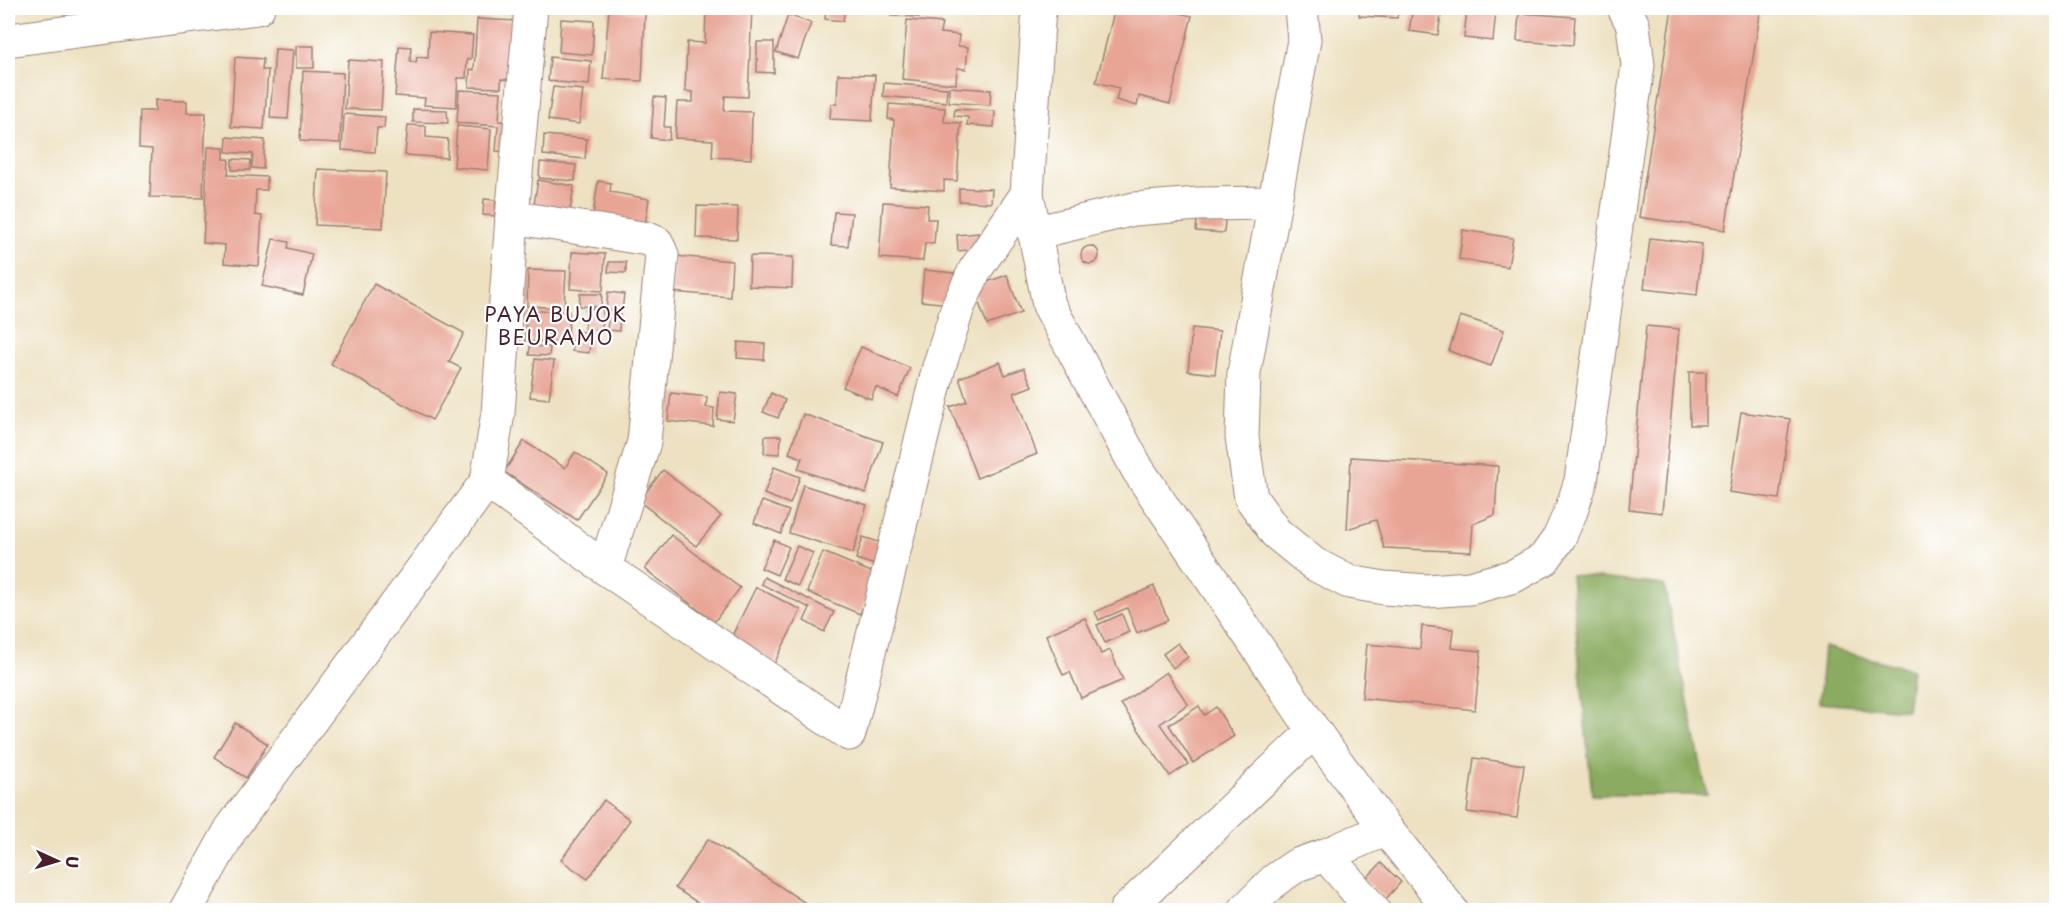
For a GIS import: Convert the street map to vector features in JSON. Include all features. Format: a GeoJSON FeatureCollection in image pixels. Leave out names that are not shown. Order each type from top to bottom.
{"type":"FeatureCollection","features":[{"type":"Feature","properties":{"kind":"street"},"geometry":{"type":"LineString","coordinates":[[8,40],[258,8]]}},
{"type":"Feature","properties":{"kind":"street"},"geometry":{"type":"LineString","coordinates":[[186,910],[231,829],[488,481],[498,413],[512,217],[531,8]]}},
{"type":"Feature","properties":{"kind":"street"},"geometry":{"type":"LineString","coordinates":[[1039,8],[1027,194],[1049,305],[1138,470],[1314,731],[1386,829],[1451,910]]}},
{"type":"Feature","properties":{"kind":"street"},"geometry":{"type":"LineString","coordinates":[[1301,8],[1304,40],[1244,373],[1242,437],[1251,498],[1276,533],[1314,564],[1349,582],[1384,588],[1427,591],[1470,588],[1514,576],[1544,559],[1559,538],[1571,511],[1581,481],[1638,65],[1633,25],[1624,8]]}},
{"type":"Feature","properties":{"kind":"street"},"geometry":{"type":"LineString","coordinates":[[1304,40],[1323,8]]}},
{"type":"Feature","properties":{"kind":"street"},"geometry":{"type":"LineString","coordinates":[[488,481],[605,568],[849,734],[939,367],[958,307],[975,270],[1027,194]]}},
{"type":"Feature","properties":{"kind":"street"},"geometry":{"type":"LineString","coordinates":[[1034,233],[1134,208],[1274,203]]}},
{"type":"Feature","properties":{"kind":"street"},"geometry":{"type":"LineString","coordinates":[[512,217],[648,239],[657,243],[662,255],[644,442],[605,568]]}},
{"type":"Feature","properties":{"kind":"street"},"geometry":{"type":"LineString","coordinates":[[1126,910],[1314,731]]}},
{"type":"Feature","properties":{"kind":"street"},"geometry":{"type":"LineString","coordinates":[[1245,910],[1275,880],[1297,865],[1386,829]]}},
{"type":"Feature","properties":{"kind":"street"},"geometry":{"type":"LineString","coordinates":[[1326,855],[1373,910]]}},
{"type":"Feature","properties":{"kind":"green space"},"geometry":{"type":"Polygon","coordinates":[[[1571,575],[1664,585],[1707,795],[1592,795],[1571,575]]]}},
{"type":"Feature","properties":{"kind":"green space"},"geometry":{"type":"Polygon","coordinates":[[[1824,647],[1912,669],[1907,710],[1819,703],[1824,647]]]}},
{"type":"Feature","properties":{"kind":"building"},"geometry":{"type":"Polygon","coordinates":[[[706,8],[752,8],[748,97],[725,96],[724,111],[752,112],[751,159],[712,157],[713,140],[675,138],[677,102],[693,102],[693,92],[685,91],[687,42],[705,43],[706,8]]]}},
{"type":"Feature","properties":{"kind":"building"},"geometry":{"type":"Polygon","coordinates":[[[826,8],[845,8],[843,21],[825,19],[826,8]]]}},
{"type":"Feature","properties":{"kind":"building"},"geometry":{"type":"Polygon","coordinates":[[[891,8],[920,8],[919,17],[891,16],[891,8]]]}},
{"type":"Feature","properties":{"kind":"building"},"geometry":{"type":"Polygon","coordinates":[[[1115,8],[1158,8],[1192,16],[1170,104],[1139,96],[1137,106],[1116,100],[1119,88],[1096,82],[1115,8]]]}},
{"type":"Feature","properties":{"kind":"building"},"geometry":{"type":"Polygon","coordinates":[[[1360,8],[1399,8],[1397,18],[1359,16],[1360,8]]]}},
{"type":"Feature","properties":{"kind":"building"},"geometry":{"type":"Polygon","coordinates":[[[1413,8],[1442,8],[1438,35],[1409,31],[1413,8]]]}},
{"type":"Feature","properties":{"kind":"building"},"geometry":{"type":"Polygon","coordinates":[[[1467,8],[1496,10],[1493,41],[1464,38],[1467,8]]]}},
{"type":"Feature","properties":{"kind":"building"},"geometry":{"type":"Polygon","coordinates":[[[1672,8],[1761,8],[1725,230],[1639,217],[1672,8]]]}},
{"type":"Feature","properties":{"kind":"building"},"geometry":{"type":"Polygon","coordinates":[[[609,10],[645,13],[642,81],[603,79],[609,10]]]}},
{"type":"Feature","properties":{"kind":"building"},"geometry":{"type":"Polygon","coordinates":[[[1519,13],[1575,17],[1573,45],[1517,41],[1519,13]]]}},
{"type":"Feature","properties":{"kind":"building"},"geometry":{"type":"Polygon","coordinates":[[[788,15],[811,23],[798,59],[776,52],[788,15]]]}},
{"type":"Feature","properties":{"kind":"building"},"geometry":{"type":"Polygon","coordinates":[[[477,19],[517,21],[514,80],[501,79],[501,88],[469,87],[470,69],[474,70],[477,19]]]}},
{"type":"Feature","properties":{"kind":"building"},"geometry":{"type":"Polygon","coordinates":[[[561,19],[594,21],[592,55],[559,52],[561,19]]]}},
{"type":"Feature","properties":{"kind":"building"},"geometry":{"type":"Polygon","coordinates":[[[907,20],[942,23],[940,33],[959,35],[958,46],[968,47],[966,69],[957,68],[956,84],[902,79],[907,20]]]}},
{"type":"Feature","properties":{"kind":"building"},"geometry":{"type":"Polygon","coordinates":[[[429,32],[473,35],[471,59],[467,59],[466,78],[458,78],[456,107],[424,105],[425,98],[395,96],[399,46],[411,47],[410,61],[416,63],[417,57],[428,58],[429,32]]]}},
{"type":"Feature","properties":{"kind":"building"},"geometry":{"type":"Polygon","coordinates":[[[757,42],[774,42],[774,73],[757,72],[757,42]]]}},
{"type":"Feature","properties":{"kind":"building"},"geometry":{"type":"Polygon","coordinates":[[[296,46],[314,46],[314,68],[296,68],[296,46]]]}},
{"type":"Feature","properties":{"kind":"building"},"geometry":{"type":"Polygon","coordinates":[[[275,49],[293,50],[288,119],[270,118],[275,49]]]}},
{"type":"Feature","properties":{"kind":"building"},"geometry":{"type":"Polygon","coordinates":[[[235,57],[263,59],[262,70],[268,70],[264,129],[231,127],[235,57]]]}},
{"type":"Feature","properties":{"kind":"building"},"geometry":{"type":"Polygon","coordinates":[[[550,57],[591,61],[589,85],[548,81],[550,57]]]}},
{"type":"Feature","properties":{"kind":"building"},"geometry":{"type":"Polygon","coordinates":[[[348,60],[384,62],[381,110],[345,109],[348,60]]]}},
{"type":"Feature","properties":{"kind":"building"},"geometry":{"type":"Polygon","coordinates":[[[303,71],[343,73],[340,143],[300,141],[303,71]]]}},
{"type":"Feature","properties":{"kind":"building"},"geometry":{"type":"Polygon","coordinates":[[[838,74],[875,75],[872,121],[830,119],[831,104],[837,104],[838,74]]]}},
{"type":"Feature","properties":{"kind":"building"},"geometry":{"type":"Polygon","coordinates":[[[884,83],[947,88],[946,102],[883,96],[884,83]]]}},
{"type":"Feature","properties":{"kind":"building"},"geometry":{"type":"Polygon","coordinates":[[[553,87],[583,90],[579,124],[548,120],[553,87]]]}},
{"type":"Feature","properties":{"kind":"building"},"geometry":{"type":"Polygon","coordinates":[[[949,87],[991,90],[990,105],[949,102],[949,87]]]}},
{"type":"Feature","properties":{"kind":"building"},"geometry":{"type":"Polygon","coordinates":[[[459,90],[501,92],[499,121],[512,122],[510,152],[496,151],[498,126],[457,123],[459,90]]]}},
{"type":"Feature","properties":{"kind":"building"},"geometry":{"type":"Polygon","coordinates":[[[654,97],[666,98],[664,127],[670,127],[669,140],[651,138],[654,97]]]}},
{"type":"Feature","properties":{"kind":"building"},"geometry":{"type":"Polygon","coordinates":[[[155,100],[187,101],[187,113],[206,113],[203,198],[150,197],[152,149],[139,148],[140,111],[155,111],[155,100]]]}},
{"type":"Feature","properties":{"kind":"building"},"geometry":{"type":"Polygon","coordinates":[[[889,104],[945,108],[944,122],[961,123],[957,181],[944,180],[944,191],[890,187],[894,120],[888,119],[889,104]]]}},
{"type":"Feature","properties":{"kind":"building"},"geometry":{"type":"Polygon","coordinates":[[[413,109],[447,110],[448,123],[413,122],[413,109]]]}},
{"type":"Feature","properties":{"kind":"building"},"geometry":{"type":"Polygon","coordinates":[[[955,109],[995,111],[994,127],[967,125],[968,117],[954,116],[955,109]]]}},
{"type":"Feature","properties":{"kind":"building"},"geometry":{"type":"Polygon","coordinates":[[[344,114],[385,117],[384,128],[377,128],[375,152],[342,150],[344,114]]]}},
{"type":"Feature","properties":{"kind":"building"},"geometry":{"type":"Polygon","coordinates":[[[408,125],[426,126],[426,137],[448,139],[447,158],[405,155],[408,125]]]}},
{"type":"Feature","properties":{"kind":"building"},"geometry":{"type":"Polygon","coordinates":[[[457,126],[491,129],[488,170],[454,167],[457,126]]]}},
{"type":"Feature","properties":{"kind":"building"},"geometry":{"type":"Polygon","coordinates":[[[544,135],[587,139],[585,159],[543,155],[544,135]]]}},
{"type":"Feature","properties":{"kind":"building"},"geometry":{"type":"Polygon","coordinates":[[[227,137],[265,140],[263,169],[252,168],[253,154],[226,152],[227,137]]]}},
{"type":"Feature","properties":{"kind":"building"},"geometry":{"type":"Polygon","coordinates":[[[208,147],[224,148],[224,159],[229,159],[228,175],[267,177],[267,190],[256,190],[255,215],[262,216],[259,266],[224,263],[225,245],[203,243],[208,147]]]}},
{"type":"Feature","properties":{"kind":"building"},"geometry":{"type":"Polygon","coordinates":[[[232,159],[251,160],[250,170],[232,170],[232,159]]]}},
{"type":"Feature","properties":{"kind":"building"},"geometry":{"type":"Polygon","coordinates":[[[540,162],[576,165],[575,181],[539,178],[540,162]]]}},
{"type":"Feature","properties":{"kind":"building"},"geometry":{"type":"Polygon","coordinates":[[[318,169],[386,172],[383,228],[315,225],[318,169]]]}},
{"type":"Feature","properties":{"kind":"building"},"geometry":{"type":"Polygon","coordinates":[[[538,180],[574,186],[569,217],[533,211],[538,180]]]}},
{"type":"Feature","properties":{"kind":"building"},"geometry":{"type":"Polygon","coordinates":[[[598,181],[611,183],[610,192],[649,199],[644,232],[592,223],[598,181]]]}},
{"type":"Feature","properties":{"kind":"building"},"geometry":{"type":"Polygon","coordinates":[[[959,188],[992,189],[991,203],[959,201],[959,188]]]}},
{"type":"Feature","properties":{"kind":"building"},"geometry":{"type":"Polygon","coordinates":[[[484,199],[496,200],[495,216],[483,215],[484,199]]]}},
{"type":"Feature","properties":{"kind":"building"},"geometry":{"type":"Polygon","coordinates":[[[883,202],[928,205],[927,219],[936,219],[934,244],[925,243],[923,261],[879,258],[883,202]]]}},
{"type":"Feature","properties":{"kind":"building"},"geometry":{"type":"Polygon","coordinates":[[[1198,205],[1226,207],[1224,233],[1196,231],[1198,205]]]}},
{"type":"Feature","properties":{"kind":"building"},"geometry":{"type":"Polygon","coordinates":[[[697,206],[738,207],[737,239],[696,238],[697,206]]]}},
{"type":"Feature","properties":{"kind":"building"},"geometry":{"type":"Polygon","coordinates":[[[834,212],[852,213],[848,246],[831,245],[834,212]]]}},
{"type":"Feature","properties":{"kind":"building"},"geometry":{"type":"Polygon","coordinates":[[[1463,230],[1513,238],[1508,267],[1459,259],[1463,230]]]}},
{"type":"Feature","properties":{"kind":"building"},"geometry":{"type":"Polygon","coordinates":[[[978,233],[979,249],[958,251],[957,235],[978,233]]]}},
{"type":"Feature","properties":{"kind":"building"},"geometry":{"type":"Polygon","coordinates":[[[1650,238],[1702,244],[1697,295],[1644,289],[1650,238]]]}},
{"type":"Feature","properties":{"kind":"building"},"geometry":{"type":"Polygon","coordinates":[[[273,239],[289,242],[288,248],[312,254],[303,295],[262,286],[273,239]]]}},
{"type":"Feature","properties":{"kind":"building"},"geometry":{"type":"Polygon","coordinates":[[[1090,246],[1096,249],[1099,255],[1096,261],[1090,264],[1084,261],[1081,255],[1084,249],[1090,246]]]}},
{"type":"Feature","properties":{"kind":"building"},"geometry":{"type":"Polygon","coordinates":[[[572,252],[605,254],[603,291],[570,289],[572,252]]]}},
{"type":"Feature","properties":{"kind":"building"},"geometry":{"type":"Polygon","coordinates":[[[675,256],[732,261],[730,297],[672,292],[675,256]]]}},
{"type":"Feature","properties":{"kind":"building"},"geometry":{"type":"Polygon","coordinates":[[[750,256],[793,257],[792,288],[749,286],[750,256]]]}},
{"type":"Feature","properties":{"kind":"building"},"geometry":{"type":"Polygon","coordinates":[[[609,262],[626,262],[626,273],[608,272],[609,262]]]}},
{"type":"Feature","properties":{"kind":"building"},"geometry":{"type":"Polygon","coordinates":[[[528,270],[566,271],[564,308],[527,306],[528,270]]]}},
{"type":"Feature","properties":{"kind":"building"},"geometry":{"type":"Polygon","coordinates":[[[924,270],[954,273],[950,304],[921,301],[924,270]]]}},
{"type":"Feature","properties":{"kind":"building"},"geometry":{"type":"Polygon","coordinates":[[[1007,275],[1021,313],[987,325],[973,287],[1007,275]]]}},
{"type":"Feature","properties":{"kind":"building"},"geometry":{"type":"Polygon","coordinates":[[[374,284],[464,333],[449,362],[461,368],[432,420],[331,364],[374,284]]]}},
{"type":"Feature","properties":{"kind":"building"},"geometry":{"type":"Polygon","coordinates":[[[608,292],[624,294],[622,311],[606,310],[608,292]]]}},
{"type":"Feature","properties":{"kind":"building"},"geometry":{"type":"Polygon","coordinates":[[[580,294],[602,294],[601,307],[579,306],[580,294]]]}},
{"type":"Feature","properties":{"kind":"building"},"geometry":{"type":"Polygon","coordinates":[[[586,308],[603,309],[602,330],[585,329],[586,308]]]}},
{"type":"Feature","properties":{"kind":"building"},"geometry":{"type":"Polygon","coordinates":[[[526,310],[569,312],[568,342],[525,341],[526,310]]]}},
{"type":"Feature","properties":{"kind":"building"},"geometry":{"type":"Polygon","coordinates":[[[609,313],[620,314],[619,331],[607,330],[609,313]]]}},
{"type":"Feature","properties":{"kind":"building"},"geometry":{"type":"Polygon","coordinates":[[[1460,316],[1504,330],[1491,366],[1449,351],[1460,316]]]}},
{"type":"Feature","properties":{"kind":"building"},"geometry":{"type":"Polygon","coordinates":[[[1646,326],[1679,329],[1662,513],[1629,509],[1646,326]]]}},
{"type":"Feature","properties":{"kind":"building"},"geometry":{"type":"Polygon","coordinates":[[[1192,328],[1220,331],[1215,374],[1188,371],[1192,328]]]}},
{"type":"Feature","properties":{"kind":"building"},"geometry":{"type":"Polygon","coordinates":[[[574,331],[591,333],[589,353],[572,351],[574,331]]]}},
{"type":"Feature","properties":{"kind":"building"},"geometry":{"type":"Polygon","coordinates":[[[738,342],[765,344],[764,360],[737,358],[738,342]]]}},
{"type":"Feature","properties":{"kind":"building"},"geometry":{"type":"Polygon","coordinates":[[[530,346],[550,347],[549,356],[529,355],[530,346]]]}},
{"type":"Feature","properties":{"kind":"building"},"geometry":{"type":"Polygon","coordinates":[[[861,347],[910,368],[898,397],[876,387],[871,399],[843,387],[861,347]]]}},
{"type":"Feature","properties":{"kind":"building"},"geometry":{"type":"Polygon","coordinates":[[[535,359],[554,361],[549,399],[530,397],[535,359]]]}},
{"type":"Feature","properties":{"kind":"building"},"geometry":{"type":"Polygon","coordinates":[[[1000,362],[1005,375],[1024,368],[1032,386],[1014,393],[1037,454],[977,478],[950,407],[967,401],[959,378],[1000,362]]]}},
{"type":"Feature","properties":{"kind":"building"},"geometry":{"type":"Polygon","coordinates":[[[1689,372],[1706,372],[1706,425],[1690,425],[1689,372]]]}},
{"type":"Feature","properties":{"kind":"building"},"geometry":{"type":"Polygon","coordinates":[[[720,392],[737,394],[733,421],[717,419],[720,392]]]}},
{"type":"Feature","properties":{"kind":"building"},"geometry":{"type":"Polygon","coordinates":[[[671,393],[707,397],[706,407],[714,408],[713,426],[668,421],[671,393]]]}},
{"type":"Feature","properties":{"kind":"building"},"geometry":{"type":"Polygon","coordinates":[[[771,393],[785,400],[778,418],[763,412],[771,393]]]}},
{"type":"Feature","properties":{"kind":"building"},"geometry":{"type":"Polygon","coordinates":[[[1741,412],[1790,419],[1779,499],[1729,492],[1741,412]]]}},
{"type":"Feature","properties":{"kind":"building"},"geometry":{"type":"Polygon","coordinates":[[[803,414],[883,442],[866,493],[798,469],[802,458],[789,453],[803,414]]]}},
{"type":"Feature","properties":{"kind":"building"},"geometry":{"type":"Polygon","coordinates":[[[765,436],[781,436],[780,454],[764,453],[765,436]]]}},
{"type":"Feature","properties":{"kind":"building"},"geometry":{"type":"Polygon","coordinates":[[[524,441],[565,468],[575,452],[608,474],[577,520],[504,472],[524,441]]]}},
{"type":"Feature","properties":{"kind":"building"},"geometry":{"type":"Polygon","coordinates":[[[1351,457],[1498,466],[1495,515],[1473,524],[1471,552],[1384,548],[1376,520],[1347,529],[1351,457]]]}},
{"type":"Feature","properties":{"kind":"building"},"geometry":{"type":"Polygon","coordinates":[[[774,467],[800,477],[790,504],[764,494],[774,467]]]}},
{"type":"Feature","properties":{"kind":"building"},"geometry":{"type":"Polygon","coordinates":[[[663,470],[721,516],[696,546],[639,501],[663,470]]]}},
{"type":"Feature","properties":{"kind":"building"},"geometry":{"type":"Polygon","coordinates":[[[803,485],[867,505],[853,553],[789,533],[803,485]]]}},
{"type":"Feature","properties":{"kind":"building"},"geometry":{"type":"Polygon","coordinates":[[[762,501],[789,511],[781,534],[754,523],[762,501]]]}},
{"type":"Feature","properties":{"kind":"building"},"geometry":{"type":"Polygon","coordinates":[[[671,535],[740,588],[714,622],[645,569],[671,535]]]}},
{"type":"Feature","properties":{"kind":"building"},"geometry":{"type":"Polygon","coordinates":[[[863,537],[885,544],[878,566],[856,559],[863,537]]]}},
{"type":"Feature","properties":{"kind":"building"},"geometry":{"type":"Polygon","coordinates":[[[774,540],[789,547],[777,575],[761,568],[774,540]]]}},
{"type":"Feature","properties":{"kind":"building"},"geometry":{"type":"Polygon","coordinates":[[[797,546],[813,553],[798,586],[782,579],[797,546]]]}},
{"type":"Feature","properties":{"kind":"building"},"geometry":{"type":"Polygon","coordinates":[[[823,552],[876,574],[860,614],[807,592],[823,552]]]}},
{"type":"Feature","properties":{"kind":"building"},"geometry":{"type":"Polygon","coordinates":[[[764,577],[834,612],[824,632],[804,621],[810,608],[761,584],[764,577]]]}},
{"type":"Feature","properties":{"kind":"building"},"geometry":{"type":"Polygon","coordinates":[[[1154,586],[1168,620],[1137,633],[1127,608],[1099,620],[1095,612],[1154,586]]]}},
{"type":"Feature","properties":{"kind":"building"},"geometry":{"type":"Polygon","coordinates":[[[756,587],[801,610],[774,664],[729,642],[756,587]]]}},
{"type":"Feature","properties":{"kind":"building"},"geometry":{"type":"Polygon","coordinates":[[[1122,614],[1129,632],[1105,643],[1097,625],[1122,614]]]}},
{"type":"Feature","properties":{"kind":"building"},"geometry":{"type":"Polygon","coordinates":[[[1085,618],[1101,654],[1110,650],[1123,680],[1081,698],[1070,672],[1063,675],[1046,635],[1085,618]]]}},
{"type":"Feature","properties":{"kind":"building"},"geometry":{"type":"Polygon","coordinates":[[[1422,626],[1453,629],[1451,648],[1481,651],[1475,710],[1362,698],[1367,644],[1420,649],[1422,626]]]}},
{"type":"Feature","properties":{"kind":"building"},"geometry":{"type":"Polygon","coordinates":[[[1178,643],[1188,657],[1173,668],[1163,654],[1178,643]]]}},
{"type":"Feature","properties":{"kind":"building"},"geometry":{"type":"Polygon","coordinates":[[[1166,672],[1188,704],[1160,724],[1188,764],[1170,776],[1121,704],[1166,672]]]}},
{"type":"Feature","properties":{"kind":"building"},"geometry":{"type":"Polygon","coordinates":[[[1199,706],[1204,715],[1216,707],[1234,736],[1193,763],[1169,725],[1199,706]]]}},
{"type":"Feature","properties":{"kind":"building"},"geometry":{"type":"Polygon","coordinates":[[[235,723],[268,744],[246,778],[214,757],[235,723]]]}},
{"type":"Feature","properties":{"kind":"building"},"geometry":{"type":"Polygon","coordinates":[[[1474,758],[1524,765],[1517,818],[1467,812],[1474,758]]]}},
{"type":"Feature","properties":{"kind":"building"},"geometry":{"type":"Polygon","coordinates":[[[604,800],[630,820],[588,879],[561,860],[604,800]]]}},
{"type":"Feature","properties":{"kind":"building"},"geometry":{"type":"Polygon","coordinates":[[[708,839],[816,910],[709,910],[675,888],[708,839]]]}},
{"type":"Feature","properties":{"kind":"building"},"geometry":{"type":"Polygon","coordinates":[[[1381,863],[1401,882],[1386,899],[1365,880],[1381,863]]]}},
{"type":"Feature","properties":{"kind":"district","name":"PAYA BUJOK BEURAMO"},"geometry":{"type":"Point","coordinates":[556,326]}}]}
